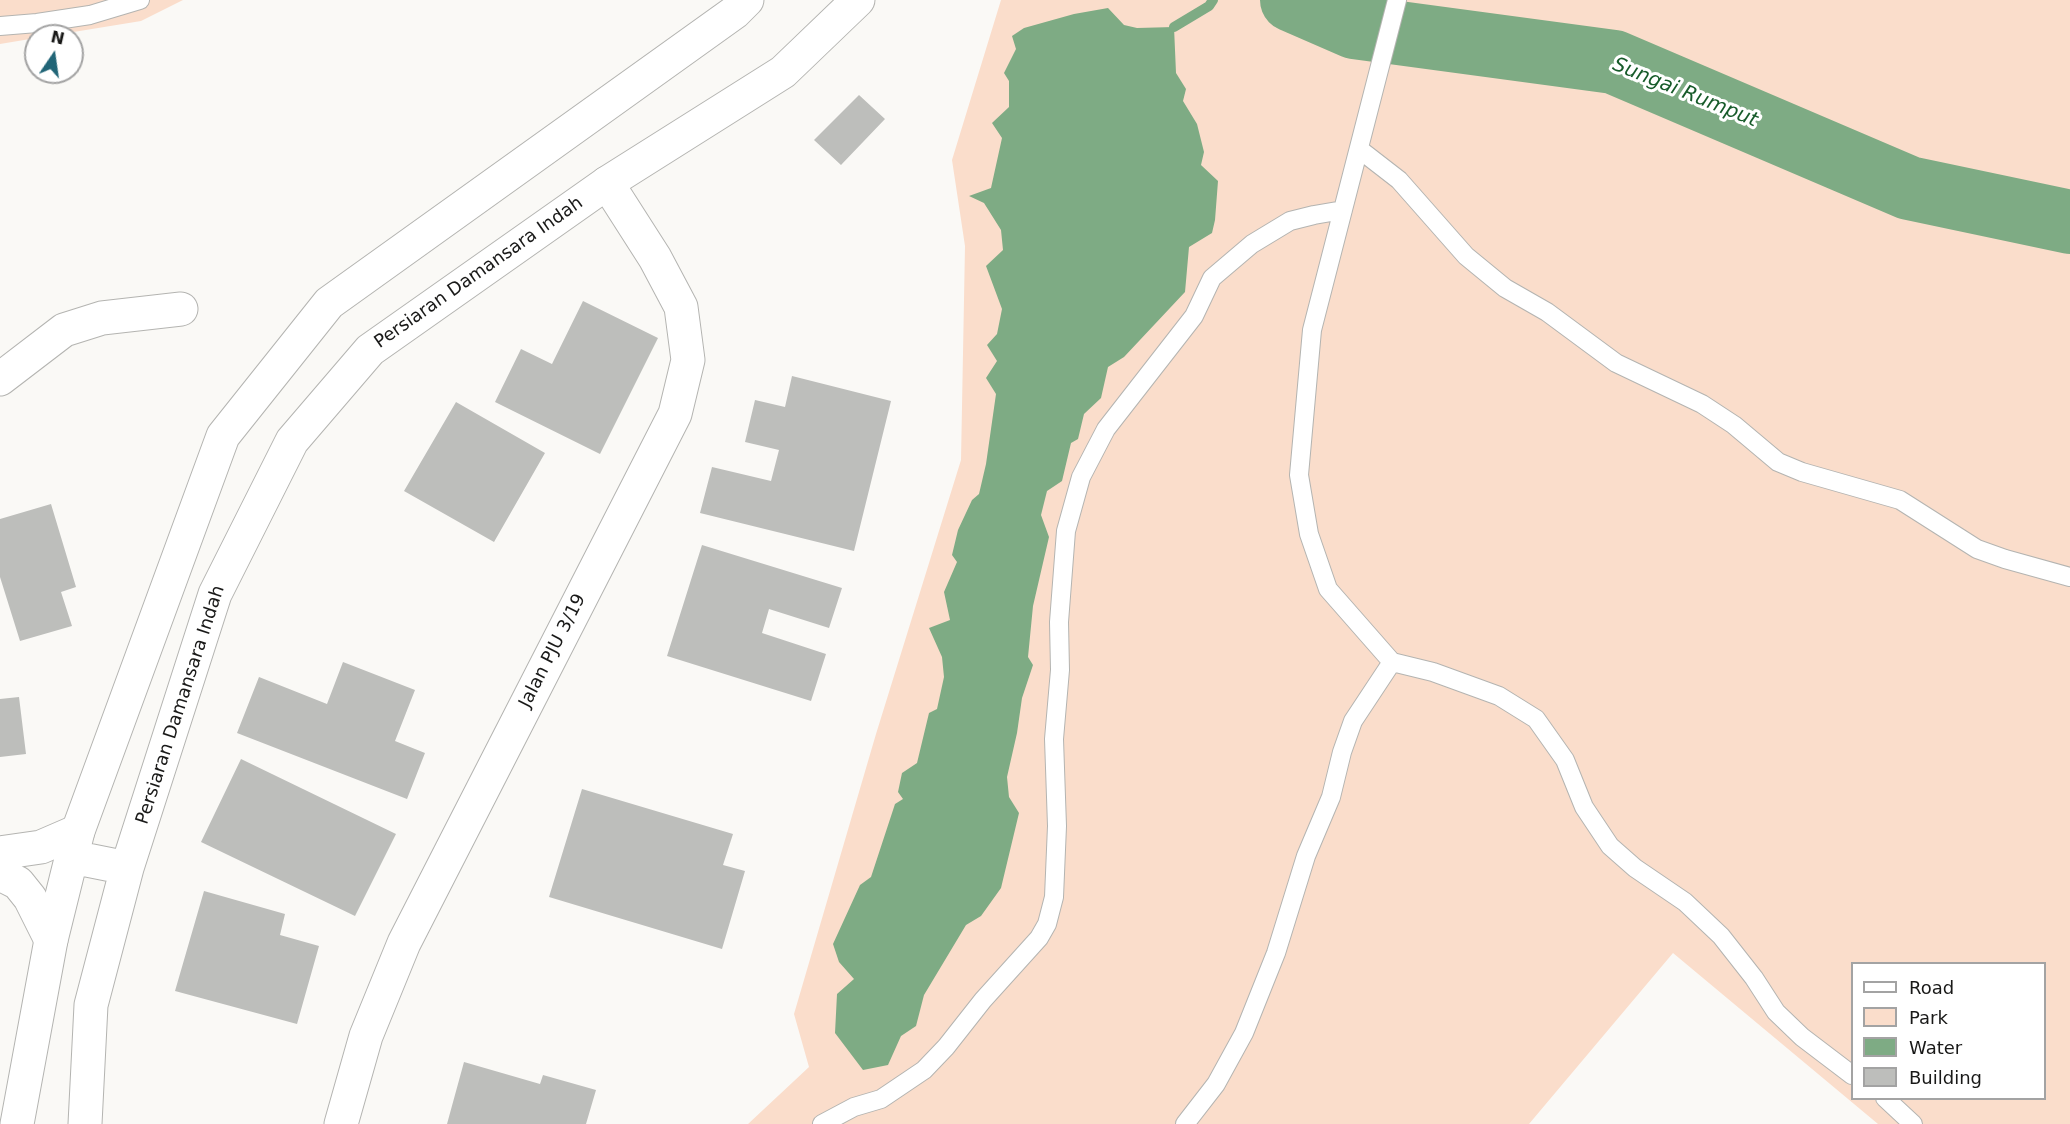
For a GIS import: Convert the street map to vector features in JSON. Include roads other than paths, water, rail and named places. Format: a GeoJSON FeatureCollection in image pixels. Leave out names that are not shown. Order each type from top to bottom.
{"type":"FeatureCollection","features":[{"type":"Feature","properties":{"kind":"main road"},"geometry":{"type":"LineString","coordinates":[[17,1124],[51,940],[75,844],[223,436],[329,303],[735,12],[747,0]]}},
{"type":"Feature","properties":{"kind":"main road","name":"Persiaran Damansara Indah"},"geometry":{"type":"LineString","coordinates":[[85,1124],[92,1005],[127,868],[215,594],[292,441],[370,350],[607,183],[783,72],[858,0]]}},
{"type":"Feature","properties":{"kind":"main road","name":"Jalan PJU 3/19"},"geometry":{"type":"LineString","coordinates":[[340,1124],[366,1035],[404,944],[675,414],[688,360],[681,307],[655,258],[607,183]]}},
{"type":"Feature","properties":{"kind":"main road"},"geometry":{"type":"LineString","coordinates":[[0,379],[64,330],[102,318],[181,309]]}},
{"type":"Feature","properties":{"kind":"main road"},"geometry":{"type":"LineString","coordinates":[[0,852],[75,844],[127,868]]}},
{"type":"Feature","properties":{"kind":"main road"},"geometry":{"type":"LineString","coordinates":[[0,874],[18,883],[30,898],[51,940]]}},
{"type":"Feature","properties":{"kind":"lane"},"geometry":{"type":"LineString","coordinates":[[0,26],[37,24],[90,15],[140,0]]}},
{"type":"Feature","properties":{"kind":"lane"},"geometry":{"type":"LineString","coordinates":[[1396,8],[1312,330],[1299,475],[1309,534],[1328,589],[1392,662],[1433,672],[1499,696],[1536,719],[1565,760],[1584,807],[1610,846],[1635,868],[1685,902],[1721,936],[1754,978],[1776,1012],[1802,1037],[1851,1074]]}},
{"type":"Feature","properties":{"kind":"lane"},"geometry":{"type":"LineString","coordinates":[[1359,149],[1399,180],[1466,256],[1505,288],[1547,312],[1616,363],[1702,404],[1734,425],[1778,462],[1802,472],[1900,500],[1977,549],[2005,560],[2070,577]]}},
{"type":"Feature","properties":{"kind":"lane"},"geometry":{"type":"LineString","coordinates":[[822,1124],[855,1107],[881,1099],[924,1070],[1032,946],[1047,924],[1055,888],[1057,826],[1054,740],[1060,670],[1059,622],[1066,531],[1081,477],[1106,429],[1194,316],[1212,278],[1252,244],[1290,221],[1314,214],[1343,210]]}},
{"type":"Feature","properties":{"kind":"lane"},"geometry":{"type":"LineString","coordinates":[[1185,1124],[1216,1084],[1244,1033],[1276,953],[1305,856],[1331,797],[1342,752],[1353,721],[1392,662]]}},
{"type":"Feature","properties":{"kind":"lane"},"geometry":{"type":"LineString","coordinates":[[1887,1100],[1913,1124]]}},
{"type":"Feature","properties":{"kind":"water"},"geometry":{"type":"Polygon","coordinates":[[[1108,8],[1124,25],[1137,28],[1174,27],[1176,73],[1186,89],[1183,101],[1197,124],[1204,152],[1201,165],[1218,181],[1215,220],[1212,233],[1189,247],[1185,292],[1124,357],[1108,367],[1101,398],[1084,414],[1078,439],[1071,443],[1062,481],[1047,491],[1041,515],[1049,537],[1033,606],[1028,657],[1033,665],[1022,698],[1007,777],[1009,797],[1019,813],[1001,888],[981,916],[966,925],[924,995],[916,1026],[901,1036],[888,1065],[863,1070],[835,1033],[837,994],[854,979],[839,962],[833,944],[860,885],[871,877],[895,804],[903,799],[898,792],[902,773],[917,763],[929,713],[937,709],[944,677],[942,657],[929,628],[950,620],[944,592],[957,562],[952,555],[958,530],[972,500],[979,494],[986,464],[996,394],[986,378],[997,361],[987,345],[997,334],[1002,309],[986,266],[1003,250],[1001,230],[984,203],[969,196],[991,188],[1002,138],[992,123],[1009,107],[1009,81],[1004,73],[1016,49],[1012,36],[1024,28],[1074,14],[1108,8]]]}},
{"type":"Feature","properties":{"kind":"waterway"},"geometry":{"type":"LineString","coordinates":[[1174,27],[1209,6],[1213,0]]}},
{"type":"Feature","properties":{"kind":"waterway","name":"Sungai Rumput"},"geometry":{"type":"LineString","coordinates":[[1292,0],[1354,27],[1614,62],[1909,188],[2070,222]]}}]}
